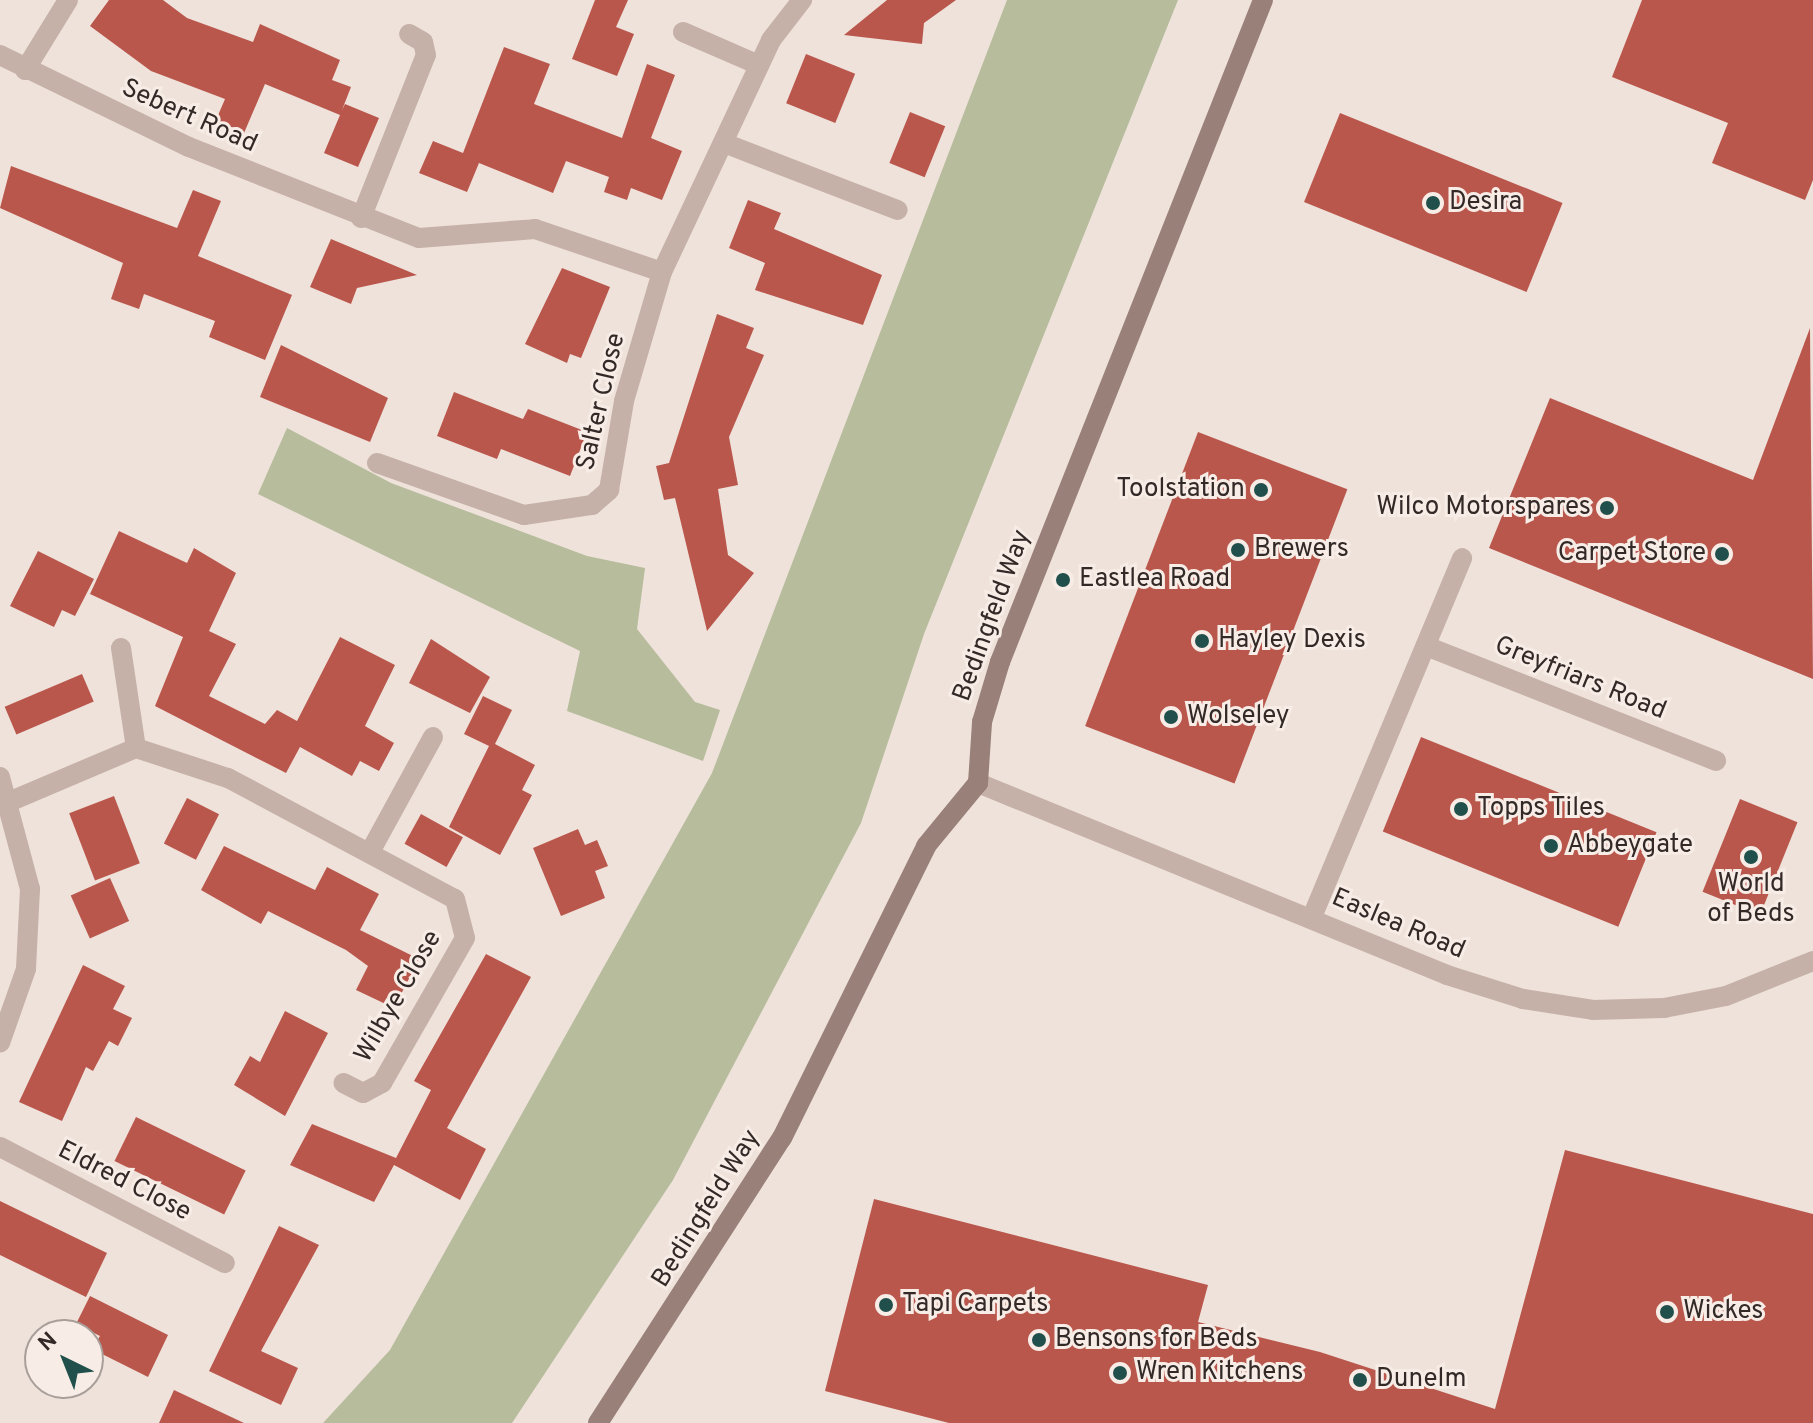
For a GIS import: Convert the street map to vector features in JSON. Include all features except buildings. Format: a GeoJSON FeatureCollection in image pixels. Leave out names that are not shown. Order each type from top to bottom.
{"type":"FeatureCollection","features":[{"type":"Feature","properties":{"kind":"street"},"geometry":{"type":"LineString","coordinates":[[25,70],[68,0]]}},
{"type":"Feature","properties":{"kind":"street"},"geometry":{"type":"LineString","coordinates":[[662,272],[759,65],[802,0]]}},
{"type":"Feature","properties":{"kind":"street","name":"Bedingfeld Way"},"geometry":{"type":"LineString","coordinates":[[598,1423],[782,1138],[926,846],[978,783],[982,722],[1000,662],[1263,0]]}},
{"type":"Feature","properties":{"kind":"street"},"geometry":{"type":"LineString","coordinates":[[683,32],[759,65]]}},
{"type":"Feature","properties":{"kind":"street"},"geometry":{"type":"LineString","coordinates":[[361,218],[426,55],[423,42],[409,34]]}},
{"type":"Feature","properties":{"kind":"street","name":"Sebert Road"},"geometry":{"type":"LineString","coordinates":[[0,55],[25,70],[361,218],[451,241],[535,229],[662,272]]}},
{"type":"Feature","properties":{"kind":"street"},"geometry":{"type":"LineString","coordinates":[[724,143],[898,210]]}},
{"type":"Feature","properties":{"kind":"street","name":"Salter Close"},"geometry":{"type":"LineString","coordinates":[[377,463],[524,515],[592,505],[609,490],[624,401],[662,272]]}},
{"type":"Feature","properties":{"kind":"street"},"geometry":{"type":"LineString","coordinates":[[1312,917],[1462,558]]}},
{"type":"Feature","properties":{"kind":"street","name":"Greyfriars Road"},"geometry":{"type":"LineString","coordinates":[[1426,646],[1716,761]]}},
{"type":"Feature","properties":{"kind":"street"},"geometry":{"type":"LineString","coordinates":[[11,801],[136,748],[121,648]]}},
{"type":"Feature","properties":{"kind":"street"},"geometry":{"type":"LineString","coordinates":[[370,852],[433,737]]}},
{"type":"Feature","properties":{"kind":"street","name":"Wilbye Close"},"geometry":{"type":"LineString","coordinates":[[136,748],[228,778],[455,899],[465,938],[382,1083],[363,1093],[343,1083]]}},
{"type":"Feature","properties":{"kind":"street"},"geometry":{"type":"LineString","coordinates":[[0,777],[11,801],[30,889],[26,969],[2,1029]]}},
{"type":"Feature","properties":{"kind":"street","name":"Easlea Road"},"geometry":{"type":"LineString","coordinates":[[978,783],[1312,917],[1447,975],[1593,1010],[1726,996],[1813,961]]}},
{"type":"Feature","properties":{"kind":"street","name":"Eldred Close"},"geometry":{"type":"LineString","coordinates":[[0,1147],[225,1263]]}},
{"type":"Feature","properties":{"kind":"green space"},"geometry":{"type":"Polygon","coordinates":[[[1007,0],[1178,0],[924,634],[861,823],[673,1180],[512,1423],[323,1423],[390,1350],[712,773],[1007,0]]]}},
{"type":"Feature","properties":{"kind":"green space"},"geometry":{"type":"Polygon","coordinates":[[[287,428],[391,483],[587,556],[645,568],[637,629],[695,702],[720,710],[703,761],[567,711],[580,651],[258,494],[287,428]]]}},
{"type":"Feature","properties":{"kind":"place","name":"Desira"},"geometry":{"type":"Point","coordinates":[1433,203]}},
{"type":"Feature","properties":{"kind":"place","name":"Toolstation"},"geometry":{"type":"Point","coordinates":[1261,490]}},
{"type":"Feature","properties":{"kind":"place","name":"Wilco Motorspares"},"geometry":{"type":"Point","coordinates":[1607,508]}},
{"type":"Feature","properties":{"kind":"place","name":"Brewers"},"geometry":{"type":"Point","coordinates":[1238,550]}},
{"type":"Feature","properties":{"kind":"place","name":"Carpet Store"},"geometry":{"type":"Point","coordinates":[1722,554]}},
{"type":"Feature","properties":{"kind":"place","name":"Eastlea Road"},"geometry":{"type":"Point","coordinates":[1063,580]}},
{"type":"Feature","properties":{"kind":"place","name":"Hayley Dexis"},"geometry":{"type":"Point","coordinates":[1202,641]}},
{"type":"Feature","properties":{"kind":"place","name":"Wolseley"},"geometry":{"type":"Point","coordinates":[1171,717]}},
{"type":"Feature","properties":{"kind":"place","name":"Topps Tiles"},"geometry":{"type":"Point","coordinates":[1461,809]}},
{"type":"Feature","properties":{"kind":"place","name":"Abbeygate"},"geometry":{"type":"Point","coordinates":[1551,846]}},
{"type":"Feature","properties":{"kind":"place","name":"World of Beds"},"geometry":{"type":"Point","coordinates":[1751,857]}},
{"type":"Feature","properties":{"kind":"place","name":"Tapi Carpets"},"geometry":{"type":"Point","coordinates":[886,1305]}},
{"type":"Feature","properties":{"kind":"place","name":"Wickes"},"geometry":{"type":"Point","coordinates":[1667,1312]}},
{"type":"Feature","properties":{"kind":"place","name":"Bensons for Beds"},"geometry":{"type":"Point","coordinates":[1039,1340]}},
{"type":"Feature","properties":{"kind":"place","name":"Wren Kitchens"},"geometry":{"type":"Point","coordinates":[1120,1373]}},
{"type":"Feature","properties":{"kind":"place","name":"Dunelm"},"geometry":{"type":"Point","coordinates":[1360,1380]}}]}
